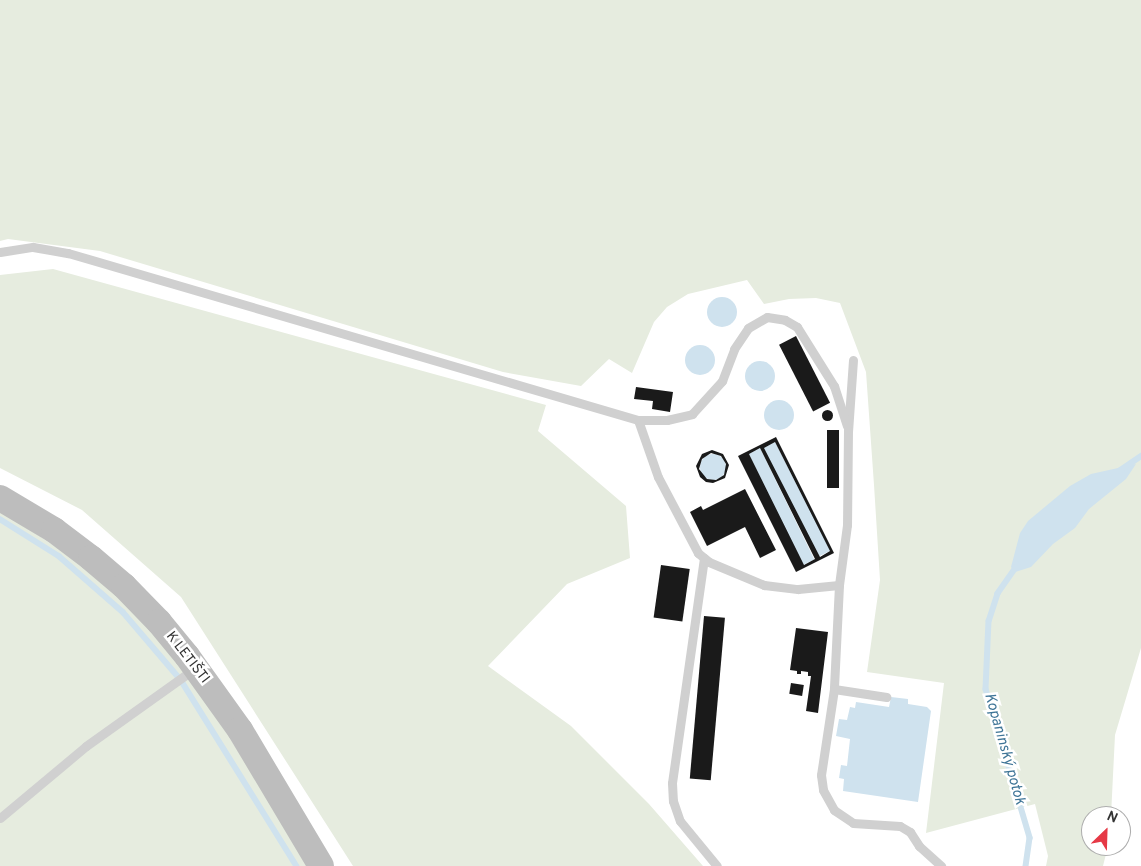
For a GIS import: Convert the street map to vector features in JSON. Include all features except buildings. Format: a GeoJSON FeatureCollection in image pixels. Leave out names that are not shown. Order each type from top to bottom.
{"type":"FeatureCollection","features":[{"type":"Feature","properties":{"kind":"street","name":"K LETIŠTI"},"geometry":{"type":"LineString","coordinates":[[0,498],[54,530],[124,586],[159,622],[196,668],[240,730],[321,866]]}},
{"type":"Feature","properties":{"kind":"lane"},"geometry":{"type":"LineString","coordinates":[[0,252],[33,247],[68,253],[638,420],[667,420],[692,414],[722,381],[734,349],[748,328],[767,317],[785,320],[797,327],[834,386],[848,431]]}},
{"type":"Feature","properties":{"kind":"lane"},"geometry":{"type":"LineString","coordinates":[[853,360],[848,431],[847,525],[839,585],[834,689],[821,775],[823,790],[834,810],[853,823],[900,826],[910,832],[919,846],[941,866]]}},
{"type":"Feature","properties":{"kind":"lane"},"geometry":{"type":"LineString","coordinates":[[638,420],[658,476],[698,552],[704,558],[764,585],[798,589],[839,585]]}},
{"type":"Feature","properties":{"kind":"lane"},"geometry":{"type":"LineString","coordinates":[[704,558],[672,783],[673,801],[680,821],[718,866]]}},
{"type":"Feature","properties":{"kind":"lane"},"geometry":{"type":"LineString","coordinates":[[0,818],[73,756],[196,668]]}},
{"type":"Feature","properties":{"kind":"lane"},"geometry":{"type":"LineString","coordinates":[[834,689],[886,697]]}},
{"type":"Feature","properties":{"kind":"shaded area"},"geometry":{"type":"Polygon","coordinates":[[[0,0],[1141,0],[1141,648],[1115,735],[1111,806],[1081,806],[1081,856],[1106,856],[1103,866],[1046,866],[1048,856],[1035,804],[926,833],[944,683],[867,672],[880,580],[866,372],[840,303],[816,298],[789,299],[764,304],[747,280],[688,294],[667,307],[654,322],[632,373],[609,359],[581,386],[503,372],[100,251],[8,239],[0,241],[0,0]]]}},
{"type":"Feature","properties":{"kind":"shaded area"},"geometry":{"type":"Polygon","coordinates":[[[53,269],[546,405],[538,431],[626,506],[630,558],[567,584],[488,666],[571,726],[649,804],[703,866],[353,866],[181,597],[82,510],[0,468],[0,275],[53,269]]]}},
{"type":"Feature","properties":{"kind":"shaded area"},"geometry":{"type":"Polygon","coordinates":[[[0,510],[85,566],[151,629],[207,701],[309,866],[0,866],[0,510]]]}},
{"type":"Feature","properties":{"kind":"water"},"geometry":{"type":"Polygon","coordinates":[[[722,297],[733,301],[737,312],[733,323],[722,327],[711,323],[707,312],[711,301],[722,297]]]}},
{"type":"Feature","properties":{"kind":"water"},"geometry":{"type":"Polygon","coordinates":[[[700,345],[711,349],[715,360],[711,371],[700,375],[689,371],[685,360],[689,349],[700,345]]]}},
{"type":"Feature","properties":{"kind":"water"},"geometry":{"type":"Polygon","coordinates":[[[760,361],[771,365],[775,376],[771,387],[760,391],[749,387],[745,376],[749,365],[760,361]]]}},
{"type":"Feature","properties":{"kind":"water"},"geometry":{"type":"Polygon","coordinates":[[[779,400],[790,404],[794,415],[790,426],[779,430],[768,426],[764,415],[768,404],[779,400]]]}},
{"type":"Feature","properties":{"kind":"water"},"geometry":{"type":"Polygon","coordinates":[[[775,442],[830,551],[819,557],[763,448],[775,442]]]}},
{"type":"Feature","properties":{"kind":"water"},"geometry":{"type":"Polygon","coordinates":[[[760,448],[814,559],[803,565],[748,454],[760,448]]]}},
{"type":"Feature","properties":{"kind":"water"},"geometry":{"type":"Polygon","coordinates":[[[713,454],[722,458],[726,467],[722,476],[713,480],[704,476],[700,467],[704,458],[713,454]]]}},
{"type":"Feature","properties":{"kind":"water"},"geometry":{"type":"Polygon","coordinates":[[[1136,464],[1126,479],[1089,509],[1075,528],[1053,544],[1031,567],[1015,572],[1011,567],[1020,533],[1028,521],[1070,486],[1091,474],[1136,464]]]}},
{"type":"Feature","properties":{"kind":"water"},"geometry":{"type":"Polygon","coordinates":[[[891,697],[908,699],[908,704],[927,707],[931,711],[918,802],[843,791],[844,779],[839,778],[841,765],[847,766],[850,739],[836,736],[839,719],[847,720],[850,707],[855,708],[856,702],[889,707],[891,697]]]}},
{"type":"Feature","properties":{"kind":"waterway","name":"Kopaninský potok"},"geometry":{"type":"LineString","coordinates":[[1119,471],[1141,456]]}},
{"type":"Feature","properties":{"kind":"waterway"},"geometry":{"type":"LineString","coordinates":[[0,519],[59,556],[123,612],[181,680],[297,866]]}},
{"type":"Feature","properties":{"kind":"waterway","name":"Kopaninský potok"},"geometry":{"type":"LineString","coordinates":[[1018,565],[998,594],[989,621],[986,689],[1030,838],[1026,866]]}}]}
